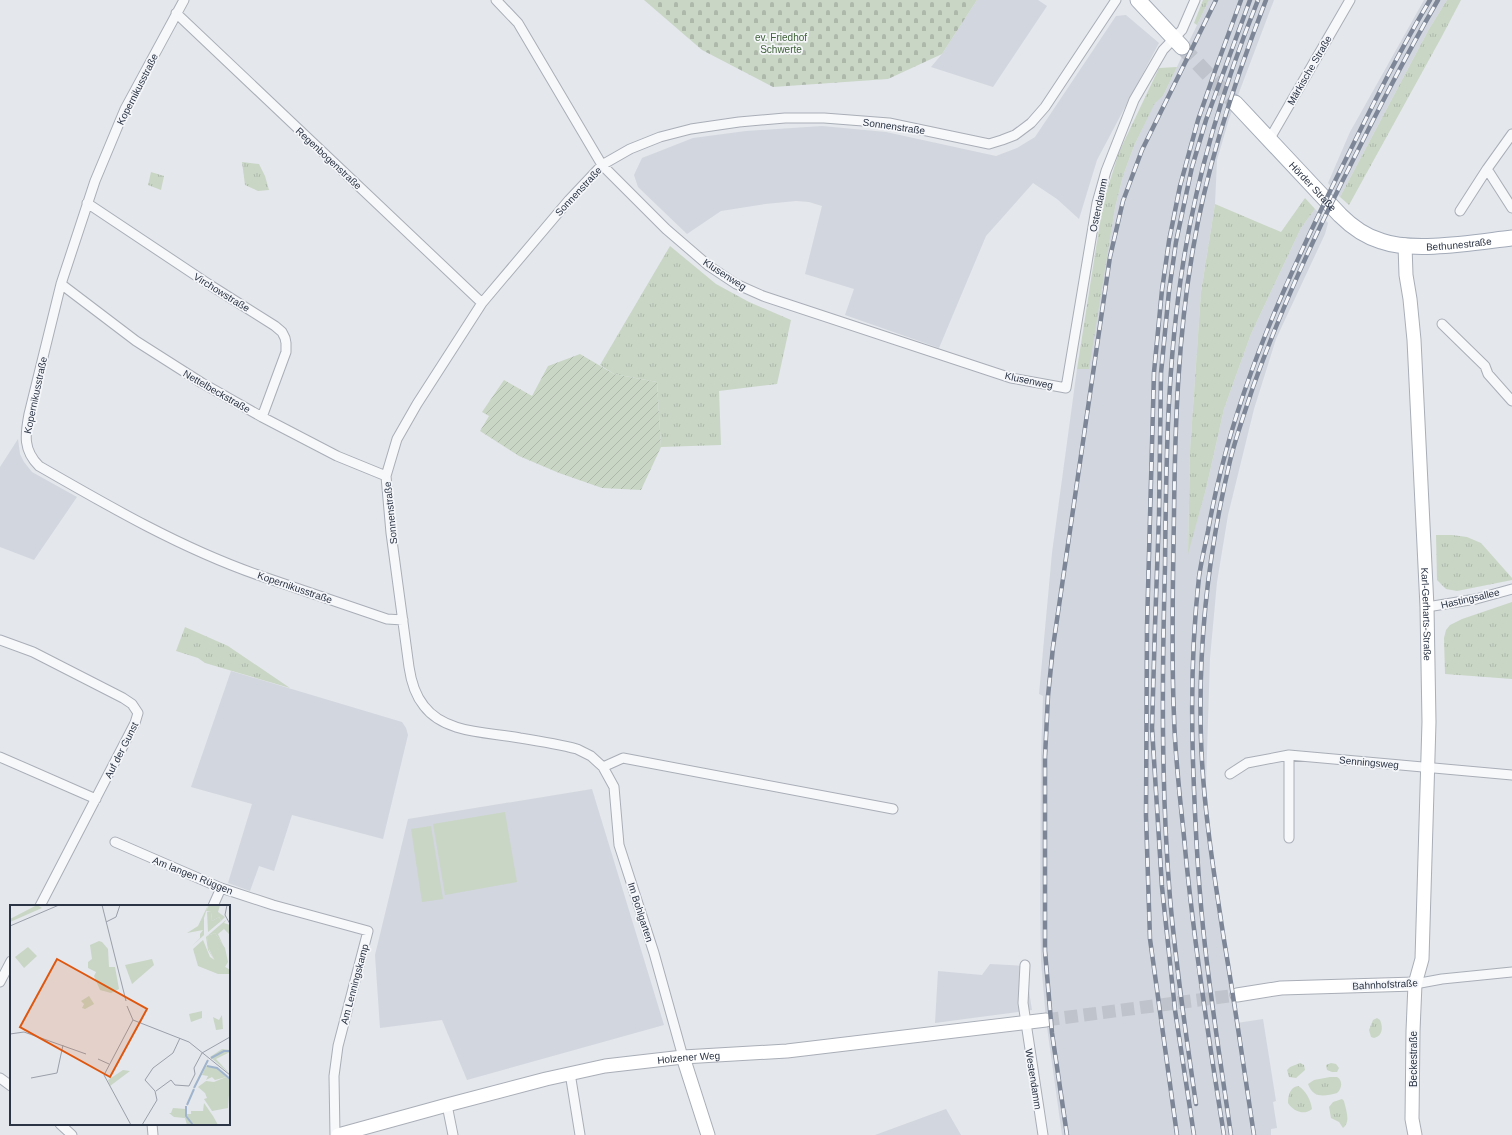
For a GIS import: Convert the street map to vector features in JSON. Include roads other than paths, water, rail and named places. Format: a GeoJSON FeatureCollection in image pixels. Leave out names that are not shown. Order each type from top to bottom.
{"type":"FeatureCollection","features":[{"type":"Feature","properties":{"kind":"main road"},"geometry":{"type":"LineString","coordinates":[[1138,0],[1178,43]]}},
{"type":"Feature","properties":{"kind":"main road","name":"Hörder Straße"},"geometry":{"type":"LineString","coordinates":[[1234,103],[1350,226],[1362,234],[1382,242],[1406,245]]}},
{"type":"Feature","properties":{"kind":"main road","name":"Bethunestraße"},"geometry":{"type":"LineString","coordinates":[[1406,245],[1433,246],[1512,238]]}},
{"type":"Feature","properties":{"kind":"main road","name":"Karl-Gerharts-Straße"},"geometry":{"type":"LineString","coordinates":[[1406,245],[1406,275],[1414,340],[1427,607],[1429,716],[1422,959],[1415,984]]}},
{"type":"Feature","properties":{"kind":"main road","name":"Bahnhofstraße"},"geometry":{"type":"LineString","coordinates":[[1237,995],[1281,988],[1415,984]]}},
{"type":"Feature","properties":{"kind":"main road","name":"Beckestraße"},"geometry":{"type":"LineString","coordinates":[[1415,984],[1412,1119],[1415,1135]]}},
{"type":"Feature","properties":{"kind":"main road","name":"Holzener Weg"},"geometry":{"type":"LineString","coordinates":[[336,1135],[570,1073],[605,1066],[683,1057],[787,1051],[1046,1020]]}},
{"type":"Feature","properties":{"kind":"main road"},"geometry":{"type":"LineString","coordinates":[[683,1057],[708,1135]]}},
{"type":"Feature","properties":{"kind":"street","name":"Kopernikusstraße"},"geometry":{"type":"LineString","coordinates":[[184,0],[125,109],[87,203],[61,284],[27,423],[26,443],[29,453],[39,466],[131,518],[179,542],[239,568],[387,619],[403,620]]}},
{"type":"Feature","properties":{"kind":"street","name":"Klusenweg"},"geometry":{"type":"LineString","coordinates":[[496,0],[518,23],[602,165],[666,229],[709,266],[736,284],[763,296],[1011,378],[1066,388]]}},
{"type":"Feature","properties":{"kind":"street","name":"Sonnenstraße"},"geometry":{"type":"LineString","coordinates":[[424,707],[417,697],[412,683],[388,504],[386,476],[397,439],[417,404],[482,303],[569,200],[602,165],[630,149],[660,137],[691,129],[739,122],[786,118],[824,118],[889,123],[988,144],[1002,140],[1023,130],[1045,107],[1116,0]]}},
{"type":"Feature","properties":{"kind":"street","name":"Ostendamm"},"geometry":{"type":"LineString","coordinates":[[1066,388],[1097,203],[1106,171],[1134,100],[1163,50],[1178,43],[1195,0]]}},
{"type":"Feature","properties":{"kind":"street","name":"Märkische Straße"},"geometry":{"type":"LineString","coordinates":[[1269,140],[1350,0]]}},
{"type":"Feature","properties":{"kind":"street","name":"Regenbogenstraße"},"geometry":{"type":"LineString","coordinates":[[176,13],[482,303]]}},
{"type":"Feature","properties":{"kind":"street"},"geometry":{"type":"LineString","coordinates":[[1460,210],[1512,134]]}},
{"type":"Feature","properties":{"kind":"street"},"geometry":{"type":"LineString","coordinates":[[1487,170],[1512,208]]}},
{"type":"Feature","properties":{"kind":"street","name":"Virchowstraße"},"geometry":{"type":"LineString","coordinates":[[87,203],[210,285],[265,319],[282,332],[286,343],[286,352],[262,417]]}},
{"type":"Feature","properties":{"kind":"street","name":"Nettelbeckstraße"},"geometry":{"type":"LineString","coordinates":[[61,284],[136,342],[202,383],[262,417],[337,456],[386,476]]}},
{"type":"Feature","properties":{"kind":"street"},"geometry":{"type":"LineString","coordinates":[[1442,324],[1484,366],[1488,374],[1512,400]]}},
{"type":"Feature","properties":{"kind":"street","name":"Hastingsallee"},"geometry":{"type":"LineString","coordinates":[[1427,607],[1476,599],[1512,588]]}},
{"type":"Feature","properties":{"kind":"street","name":"Auf der Gunst"},"geometry":{"type":"LineString","coordinates":[[0,640],[33,652],[122,698],[132,704],[137,710],[137,718],[135,723],[41,905]]}},
{"type":"Feature","properties":{"kind":"street","name":"Im Bohlgarten"},"geometry":{"type":"LineString","coordinates":[[424,707],[434,716],[455,726],[577,749],[591,756],[603,767],[614,787],[619,845],[654,953],[683,1057]]}},
{"type":"Feature","properties":{"kind":"street"},"geometry":{"type":"LineString","coordinates":[[1288,755],[1289,838]]}},
{"type":"Feature","properties":{"kind":"street","name":"Senningsweg"},"geometry":{"type":"LineString","coordinates":[[1230,774],[1247,763],[1288,755],[1512,775]]}},
{"type":"Feature","properties":{"kind":"street"},"geometry":{"type":"LineString","coordinates":[[0,756],[96,799]]}},
{"type":"Feature","properties":{"kind":"street"},"geometry":{"type":"LineString","coordinates":[[603,767],[623,758],[893,809]]}},
{"type":"Feature","properties":{"kind":"street","name":"Am langen Rüggen"},"geometry":{"type":"LineString","coordinates":[[115,842],[221,888],[273,905]]}},
{"type":"Feature","properties":{"kind":"street"},"geometry":{"type":"LineString","coordinates":[[213,905],[221,888]]}},
{"type":"Feature","properties":{"kind":"street","name":"Am Lenningskamp"},"geometry":{"type":"LineString","coordinates":[[273,905],[368,931],[338,1046],[334,1076],[336,1135]]}},
{"type":"Feature","properties":{"kind":"street"},"geometry":{"type":"LineString","coordinates":[[0,982],[10,963]]}},
{"type":"Feature","properties":{"kind":"street"},"geometry":{"type":"LineString","coordinates":[[1025,965],[1023,1003],[1026,1022]]}},
{"type":"Feature","properties":{"kind":"street","name":"Bahnhofstraße"},"geometry":{"type":"LineString","coordinates":[[1415,984],[1442,979],[1512,972]]}},
{"type":"Feature","properties":{"kind":"street","name":"Westendamm"},"geometry":{"type":"LineString","coordinates":[[1026,1022],[1043,1135]]}},
{"type":"Feature","properties":{"kind":"street"},"geometry":{"type":"LineString","coordinates":[[570,1073],[580,1135]]}},
{"type":"Feature","properties":{"kind":"street"},"geometry":{"type":"LineString","coordinates":[[447,1105],[453,1135]]}},
{"type":"Feature","properties":{"kind":"street"},"geometry":{"type":"LineString","coordinates":[[61,1125],[72,1135]]}},
{"type":"Feature","properties":{"kind":"street"},"geometry":{"type":"LineString","coordinates":[[152,1125],[153,1135]]}},
{"type":"Feature","properties":{"kind":"tunnel"},"geometry":{"type":"LineString","coordinates":[[1182,47],[1235,103]]}},
{"type":"Feature","properties":{"kind":"tunnel"},"geometry":{"type":"LineString","coordinates":[[1046,1020],[1237,995]]}},
{"type":"Feature","properties":{"kind":"railway"},"geometry":{"type":"LineString","coordinates":[[1067,1135],[1052,1033],[1045,951],[1045,757],[1048,696],[1053,647],[1110,257],[1123,201],[1142,150],[1216,0]]}},
{"type":"Feature","properties":{"kind":"railway"},"geometry":{"type":"LineString","coordinates":[[1177,1135],[1150,939],[1146,816],[1147,627],[1154,372],[1162,290],[1169,241],[1180,186],[1198,120],[1241,0]]}},
{"type":"Feature","properties":{"kind":"railway"},"geometry":{"type":"LineString","coordinates":[[1194,1135],[1175,1010],[1162,887],[1152,728],[1159,516],[1161,373],[1169,291],[1176,242],[1192,167],[1206,120],[1250,0]]}},
{"type":"Feature","properties":{"kind":"railway"},"geometry":{"type":"LineString","coordinates":[[1196,1104],[1175,950],[1165,815],[1163,691],[1168,415],[1178,302],[1183,264],[1196,197],[1223,97],[1258,0]]}},
{"type":"Feature","properties":{"kind":"railway"},"geometry":{"type":"LineString","coordinates":[[1224,1135],[1196,949],[1175,747],[1172,640],[1176,414],[1184,315],[1199,217],[1223,123],[1243,61],[1266,0]]}},
{"type":"Feature","properties":{"kind":"railway"},"geometry":{"type":"LineString","coordinates":[[1231,1135],[1205,946],[1200,900],[1196,831],[1192,693],[1193,646],[1199,577],[1229,439],[1259,350],[1295,264],[1315,222],[1393,66],[1430,0]]}},
{"type":"Feature","properties":{"kind":"railway"},"geometry":{"type":"LineString","coordinates":[[1254,1135],[1213,865],[1202,764],[1200,704],[1201,669],[1210,565],[1222,496],[1235,442],[1262,362],[1282,312],[1303,263],[1338,190],[1399,70],[1438,0]]}},
{"type":"Feature","properties":{"kind":"park label","name":"ev. Friedhof Schwerte"},"geometry":{"type":"Point","coordinates":[781,42]}}]}
